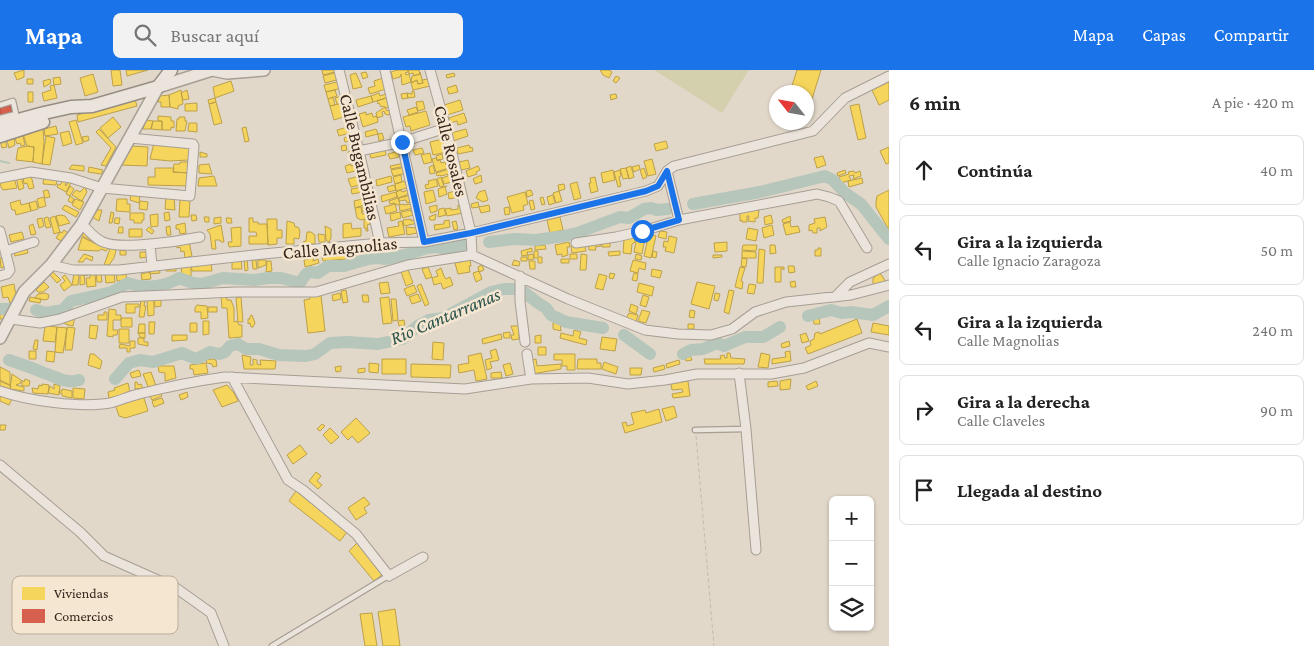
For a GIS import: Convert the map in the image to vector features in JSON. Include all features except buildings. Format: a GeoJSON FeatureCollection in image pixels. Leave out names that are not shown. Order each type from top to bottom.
{"type":"FeatureCollection","features":[{"type":"Feature","properties":{"kind":"main road"},"geometry":{"type":"LineString","coordinates":[[156,89],[161,70]]}},
{"type":"Feature","properties":{"kind":"main road"},"geometry":{"type":"LineString","coordinates":[[0,125],[92,106],[156,89],[171,70]]}},
{"type":"Feature","properties":{"kind":"main road"},"geometry":{"type":"LineString","coordinates":[[0,136],[17,121]]}},
{"type":"Feature","properties":{"kind":"street"},"geometry":{"type":"LineString","coordinates":[[0,338],[24,292],[52,265],[82,224],[156,89],[212,70],[227,73],[264,70]]}},
{"type":"Feature","properties":{"kind":"street","name":"Calle Bugambilias"},"geometry":{"type":"LineString","coordinates":[[340,70],[380,243]]}},
{"type":"Feature","properties":{"kind":"street"},"geometry":{"type":"LineString","coordinates":[[385,70],[424,242]]}},
{"type":"Feature","properties":{"kind":"street","name":"Calle Rosales"},"geometry":{"type":"LineString","coordinates":[[430,70],[471,233],[472,254]]}},
{"type":"Feature","properties":{"kind":"street","name":"Calle Magnolias"},"geometry":{"type":"LineString","coordinates":[[52,265],[73,270],[119,270],[152,265],[380,243],[424,242],[471,233],[646,191],[658,186],[667,171],[674,166],[813,131],[845,98],[889,76]]}},
{"type":"Feature","properties":{"kind":"street"},"geometry":{"type":"LineString","coordinates":[[360,150],[402,142],[446,128]]}},
{"type":"Feature","properties":{"kind":"street"},"geometry":{"type":"LineString","coordinates":[[0,178],[31,172],[71,178],[102,188],[190,196],[193,144],[130,138]]}},
{"type":"Feature","properties":{"kind":"street"},"geometry":{"type":"LineString","coordinates":[[667,171],[679,220]]}},
{"type":"Feature","properties":{"kind":"street"},"geometry":{"type":"LineString","coordinates":[[576,243],[642,231],[679,220],[817,194],[829,196],[839,201],[866,248]]}},
{"type":"Feature","properties":{"kind":"street"},"geometry":{"type":"LineString","coordinates":[[82,224],[100,241],[110,244],[150,244],[200,237]]}},
{"type":"Feature","properties":{"kind":"street"},"geometry":{"type":"LineString","coordinates":[[0,231],[9,273],[0,276]]}},
{"type":"Feature","properties":{"kind":"street"},"geometry":{"type":"LineString","coordinates":[[5,251],[34,242]]}},
{"type":"Feature","properties":{"kind":"street"},"geometry":{"type":"LineString","coordinates":[[150,244],[152,265]]}},
{"type":"Feature","properties":{"kind":"street"},"geometry":{"type":"LineString","coordinates":[[11,319],[40,323],[60,319],[122,297],[236,292],[316,292],[408,265],[472,254],[568,299],[645,330],[678,334],[711,335],[732,329],[756,312],[786,302],[851,295],[889,285]]}},
{"type":"Feature","properties":{"kind":"street"},"geometry":{"type":"LineString","coordinates":[[835,297],[850,282],[889,264]]}},
{"type":"Feature","properties":{"kind":"street"},"geometry":{"type":"LineString","coordinates":[[520,276],[522,289],[520,301],[525,342]]}},
{"type":"Feature","properties":{"kind":"street"},"geometry":{"type":"LineString","coordinates":[[0,391],[25,398],[90,404],[110,403],[189,382],[232,377],[465,389],[531,379],[588,378],[628,384],[697,374],[771,374],[804,368],[869,343],[889,347]]}},
{"type":"Feature","properties":{"kind":"street"},"geometry":{"type":"LineString","coordinates":[[527,354],[531,379]]}},
{"type":"Feature","properties":{"kind":"street"},"geometry":{"type":"LineString","coordinates":[[739,374],[746,429],[756,550]]}},
{"type":"Feature","properties":{"kind":"street"},"geometry":{"type":"LineString","coordinates":[[232,377],[288,480],[356,534],[389,576],[423,557]]}},
{"type":"Feature","properties":{"kind":"street"},"geometry":{"type":"LineString","coordinates":[[0,465],[80,532],[104,556],[149,576]]}},
{"type":"Feature","properties":{"kind":"street"},"geometry":{"type":"LineString","coordinates":[[178,589],[211,613],[224,646]]}},
{"type":"Feature","properties":{"kind":"lane"},"geometry":{"type":"LineString","coordinates":[[0,104],[13,101],[17,121],[0,118]]}},
{"type":"Feature","properties":{"kind":"lane"},"geometry":{"type":"LineString","coordinates":[[695,430],[746,429]]}},
{"type":"Feature","properties":{"kind":"lane"},"geometry":{"type":"LineString","coordinates":[[272,646],[389,576]]}},
{"type":"Feature","properties":{"kind":"path"},"geometry":{"type":"LineString","coordinates":[[695,430],[714,646]]}},
{"type":"Feature","properties":{"kind":"shaded area"},"geometry":{"type":"Polygon","coordinates":[[[654,70],[749,70],[722,113],[654,70]]]}},
{"type":"Feature","properties":{"kind":"waterway"},"geometry":{"type":"LineString","coordinates":[[0,161],[9,163]]}},
{"type":"Feature","properties":{"kind":"waterway","name":"Rio Cantarranas"},"geometry":{"type":"LineString","coordinates":[[693,204],[760,192],[825,176],[833,180],[845,193],[861,204],[889,239]]}},
{"type":"Feature","properties":{"kind":"waterway","name":"Rio Cantarranas"},"geometry":{"type":"LineString","coordinates":[[489,242],[515,239],[536,240],[564,236],[620,217],[629,218],[644,209],[668,209]]}},
{"type":"Feature","properties":{"kind":"waterway","name":"Rio Cantarranas"},"geometry":{"type":"LineString","coordinates":[[36,310],[46,313],[63,310],[71,301],[112,292],[128,283],[154,286],[179,278],[202,284],[223,278],[255,280],[281,278],[300,283],[306,274],[311,272],[318,273],[328,266],[344,266],[368,259],[386,259],[427,248],[448,249],[466,244]]}},
{"type":"Feature","properties":{"kind":"waterway","name":"Rio Cantarranas"},"geometry":{"type":"LineString","coordinates":[[115,379],[129,363],[140,360],[153,362],[182,353],[198,358],[210,352],[219,354],[225,352],[230,346],[238,344],[246,349],[259,349],[279,355],[306,356],[315,354],[330,343],[378,344],[402,339],[419,325],[429,320],[443,318],[491,292],[504,289],[516,289],[524,292],[546,308],[551,315],[566,322],[603,328]]}},
{"type":"Feature","properties":{"kind":"waterway","name":"Rio Cantarranas"},"geometry":{"type":"LineString","coordinates":[[808,316],[831,310],[842,313],[851,312],[873,315],[889,306]]}},
{"type":"Feature","properties":{"kind":"waterway","name":"Rio Cantarranas"},"geometry":{"type":"LineString","coordinates":[[0,309],[10,309]]}},
{"type":"Feature","properties":{"kind":"waterway","name":"Rio Cantarranas"},"geometry":{"type":"LineString","coordinates":[[683,354],[717,343],[724,346],[745,337],[763,337],[780,327]]}},
{"type":"Feature","properties":{"kind":"waterway","name":"Rio Cantarranas"},"geometry":{"type":"LineString","coordinates":[[624,335],[650,354]]}},
{"type":"Feature","properties":{"kind":"waterway","name":"Rio Cantarranas"},"geometry":{"type":"LineString","coordinates":[[9,360],[61,379],[69,381],[79,380]]}},
{"type":"Feature","properties":{"kind":"route"},"geometry":{"type":"LineString","coordinates":[[402,142],[424,242],[471,233],[646,191],[658,186],[667,171],[679,220],[642,231]]}}]}
